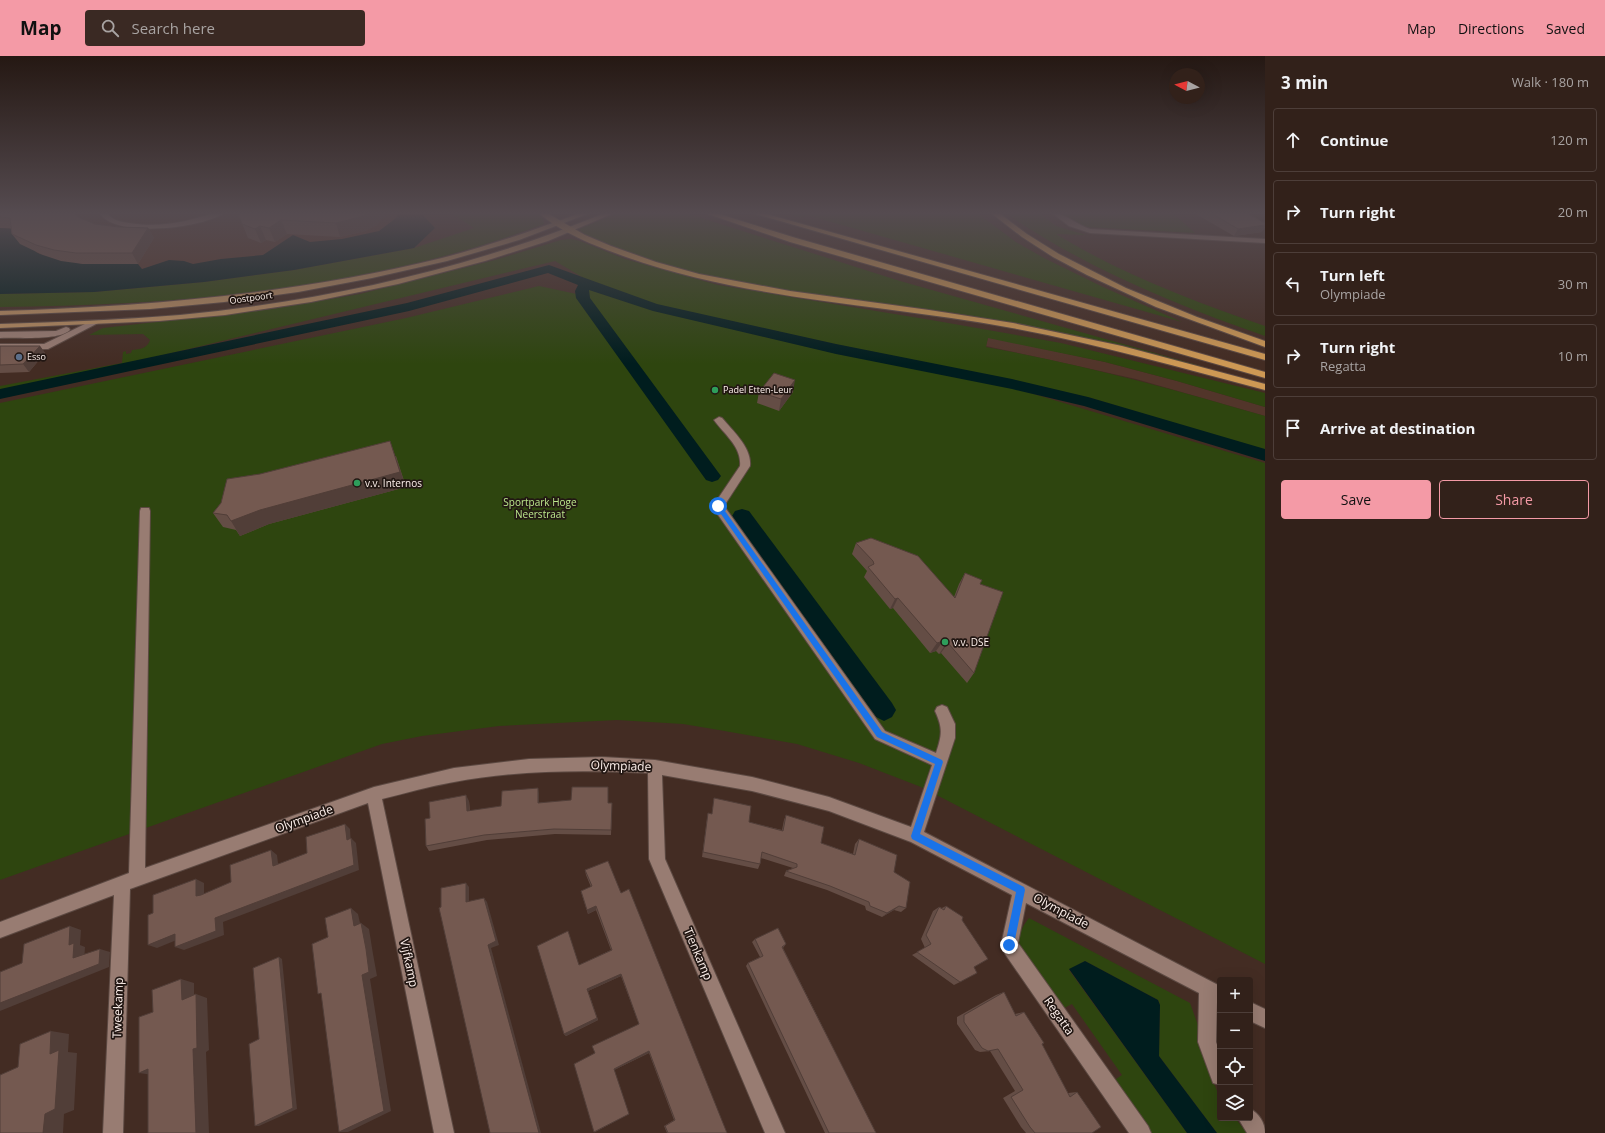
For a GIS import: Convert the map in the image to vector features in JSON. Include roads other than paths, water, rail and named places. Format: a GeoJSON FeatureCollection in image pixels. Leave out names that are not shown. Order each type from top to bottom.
{"type":"FeatureCollection","features":[{"type":"Feature","properties":{"kind":"highway"},"geometry":{"type":"LineString","coordinates":[[650,263],[734,285],[773,292],[934,312],[1036,330],[1115,347],[1265,387]]}},
{"type":"Feature","properties":{"kind":"highway"},"geometry":{"type":"LineString","coordinates":[[874,263],[1265,375]]}},
{"type":"Feature","properties":{"kind":"highway"},"geometry":{"type":"LineString","coordinates":[[932,263],[1265,357]]}},
{"type":"Feature","properties":{"kind":"highway"},"geometry":{"type":"LineString","coordinates":[[1070,263],[1092,276],[1178,314],[1265,344]]}},
{"type":"Feature","properties":{"kind":"main road","name":"Oostpoort"},"geometry":{"type":"LineString","coordinates":[[0,313],[112,309],[205,302],[282,292],[397,270],[423,263]]}},
{"type":"Feature","properties":{"kind":"main road","name":"Oostpoort"},"geometry":{"type":"LineString","coordinates":[[0,326],[82,324],[182,317],[290,303],[404,280],[468,263]]}},
{"type":"Feature","properties":{"kind":"street"},"geometry":{"type":"LineString","coordinates":[[0,347],[45,347],[94,323]]}},
{"type":"Feature","properties":{"kind":"street"},"geometry":{"type":"LineString","coordinates":[[0,335],[57,334],[82,324]]}},
{"type":"Feature","properties":{"kind":"street"},"geometry":{"type":"LineString","coordinates":[[719,420],[744,452],[747,459],[745,466],[718,506],[880,735],[940,762]]}},
{"type":"Feature","properties":{"kind":"street","name":"Tweekamp"},"geometry":{"type":"LineString","coordinates":[[113,1133],[129,881],[145,511]]}},
{"type":"Feature","properties":{"kind":"street"},"geometry":{"type":"LineString","coordinates":[[915,836],[949,731],[948,724],[942,711]]}},
{"type":"Feature","properties":{"kind":"street","name":"Olympiade"},"geometry":{"type":"LineString","coordinates":[[0,930],[129,881],[374,794],[454,774],[529,766],[602,764],[655,767],[752,784],[829,804],[915,836],[1214,992]]}},
{"type":"Feature","properties":{"kind":"street","name":"Tienkamp"},"geometry":{"type":"LineString","coordinates":[[655,767],[657,859],[775,1133]]}},
{"type":"Feature","properties":{"kind":"street","name":"Vijfkamp"},"geometry":{"type":"LineString","coordinates":[[374,794],[444,1133]]}},
{"type":"Feature","properties":{"kind":"street","name":"Regatta"},"geometry":{"type":"LineString","coordinates":[[1021,890],[1009,945],[1141,1133]]}},
{"type":"Feature","properties":{"kind":"street"},"geometry":{"type":"LineString","coordinates":[[1214,992],[1207,1042],[1217,1070]]}},
{"type":"Feature","properties":{"kind":"street"},"geometry":{"type":"LineString","coordinates":[[1253,1013],[1265,1019]]}},
{"type":"Feature","properties":{"kind":"street"},"geometry":{"type":"LineString","coordinates":[[1250,1121],[1259,1133]]}},
{"type":"Feature","properties":{"kind":"water"},"geometry":{"type":"Polygon","coordinates":[[[0,263],[138,264],[142,269],[159,263],[331,263],[294,270],[204,282],[94,292],[0,294],[0,263]]]}},
{"type":"Feature","properties":{"kind":"water"},"geometry":{"type":"Polygon","coordinates":[[[1085,961],[1158,1000],[1160,1005],[1159,1056],[1217,1133],[1187,1133],[1069,969],[1085,961]]]}},
{"type":"Feature","properties":{"kind":"waterway"},"geometry":{"type":"LineString","coordinates":[[0,394],[409,307],[549,269],[589,285],[653,307],[836,349],[1012,384],[1088,402],[1265,455]]}},
{"type":"Feature","properties":{"kind":"waterway"},"geometry":{"type":"LineString","coordinates":[[585,284],[582,291],[583,298],[712,476]]}},
{"type":"Feature","properties":{"kind":"waterway"},"geometry":{"type":"LineString","coordinates":[[742,516],[884,710]]}},
{"type":"Feature","properties":{"kind":"place","name":"Esso"},"geometry":{"type":"Point","coordinates":[19,357]}},
{"type":"Feature","properties":{"kind":"place","name":"Padel Etten-Leur"},"geometry":{"type":"Point","coordinates":[715,390]}},
{"type":"Feature","properties":{"kind":"place","name":"v.v. Internos"},"geometry":{"type":"Point","coordinates":[357,483]}},
{"type":"Feature","properties":{"kind":"place","name":"v.v. DSE"},"geometry":{"type":"Point","coordinates":[945,642]}},
{"type":"Feature","properties":{"kind":"park label","name":"Sportpark Hoge Neerstraat"},"geometry":{"type":"Point","coordinates":[540,508]}}]}
